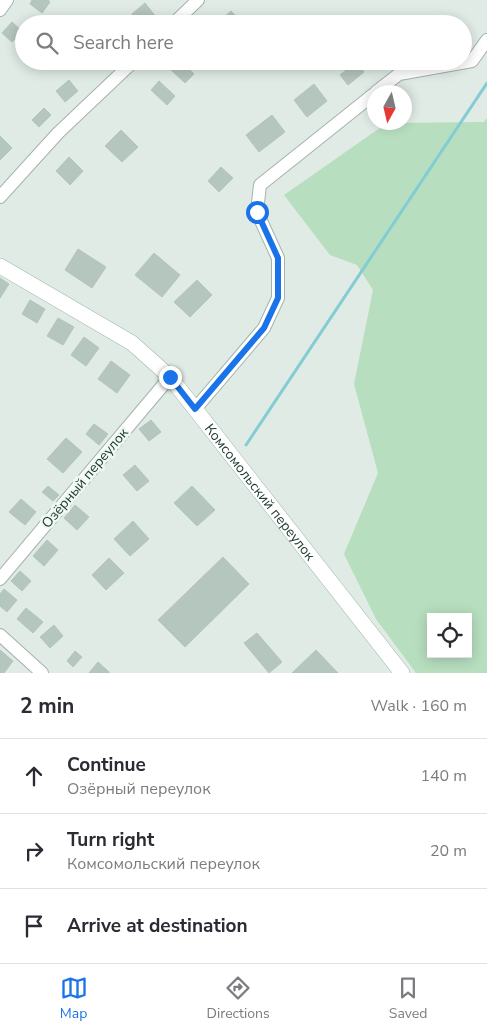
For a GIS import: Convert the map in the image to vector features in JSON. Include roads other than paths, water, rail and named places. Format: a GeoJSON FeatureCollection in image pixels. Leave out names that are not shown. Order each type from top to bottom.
{"type":"FeatureCollection","features":[{"type":"Feature","properties":{"kind":"street"},"geometry":{"type":"LineString","coordinates":[[0,10],[6,0]]}},
{"type":"Feature","properties":{"kind":"street"},"geometry":{"type":"LineString","coordinates":[[182,15],[198,0]]}},
{"type":"Feature","properties":{"kind":"street"},"geometry":{"type":"LineString","coordinates":[[472,61],[487,40]]}},
{"type":"Feature","properties":{"kind":"street"},"geometry":{"type":"LineString","coordinates":[[0,197],[58,133],[124,70]]}},
{"type":"Feature","properties":{"kind":"street"},"geometry":{"type":"LineString","coordinates":[[385,85],[399,74],[421,70]]}},
{"type":"Feature","properties":{"kind":"street"},"geometry":{"type":"LineString","coordinates":[[195,409],[264,328],[278,298],[278,258],[257,212],[260,185],[367,99]]}},
{"type":"Feature","properties":{"kind":"street","name":"Комсомольский переулок"},"geometry":{"type":"LineString","coordinates":[[0,266],[132,343],[170,377],[402,673]]}},
{"type":"Feature","properties":{"kind":"street","name":"Озёрный переулок"},"geometry":{"type":"LineString","coordinates":[[0,579],[170,377]]}},
{"type":"Feature","properties":{"kind":"street"},"geometry":{"type":"LineString","coordinates":[[0,635],[42,673]]}},
{"type":"Feature","properties":{"kind":"waterway"},"geometry":{"type":"LineString","coordinates":[[246,445],[487,83]]}}]}
